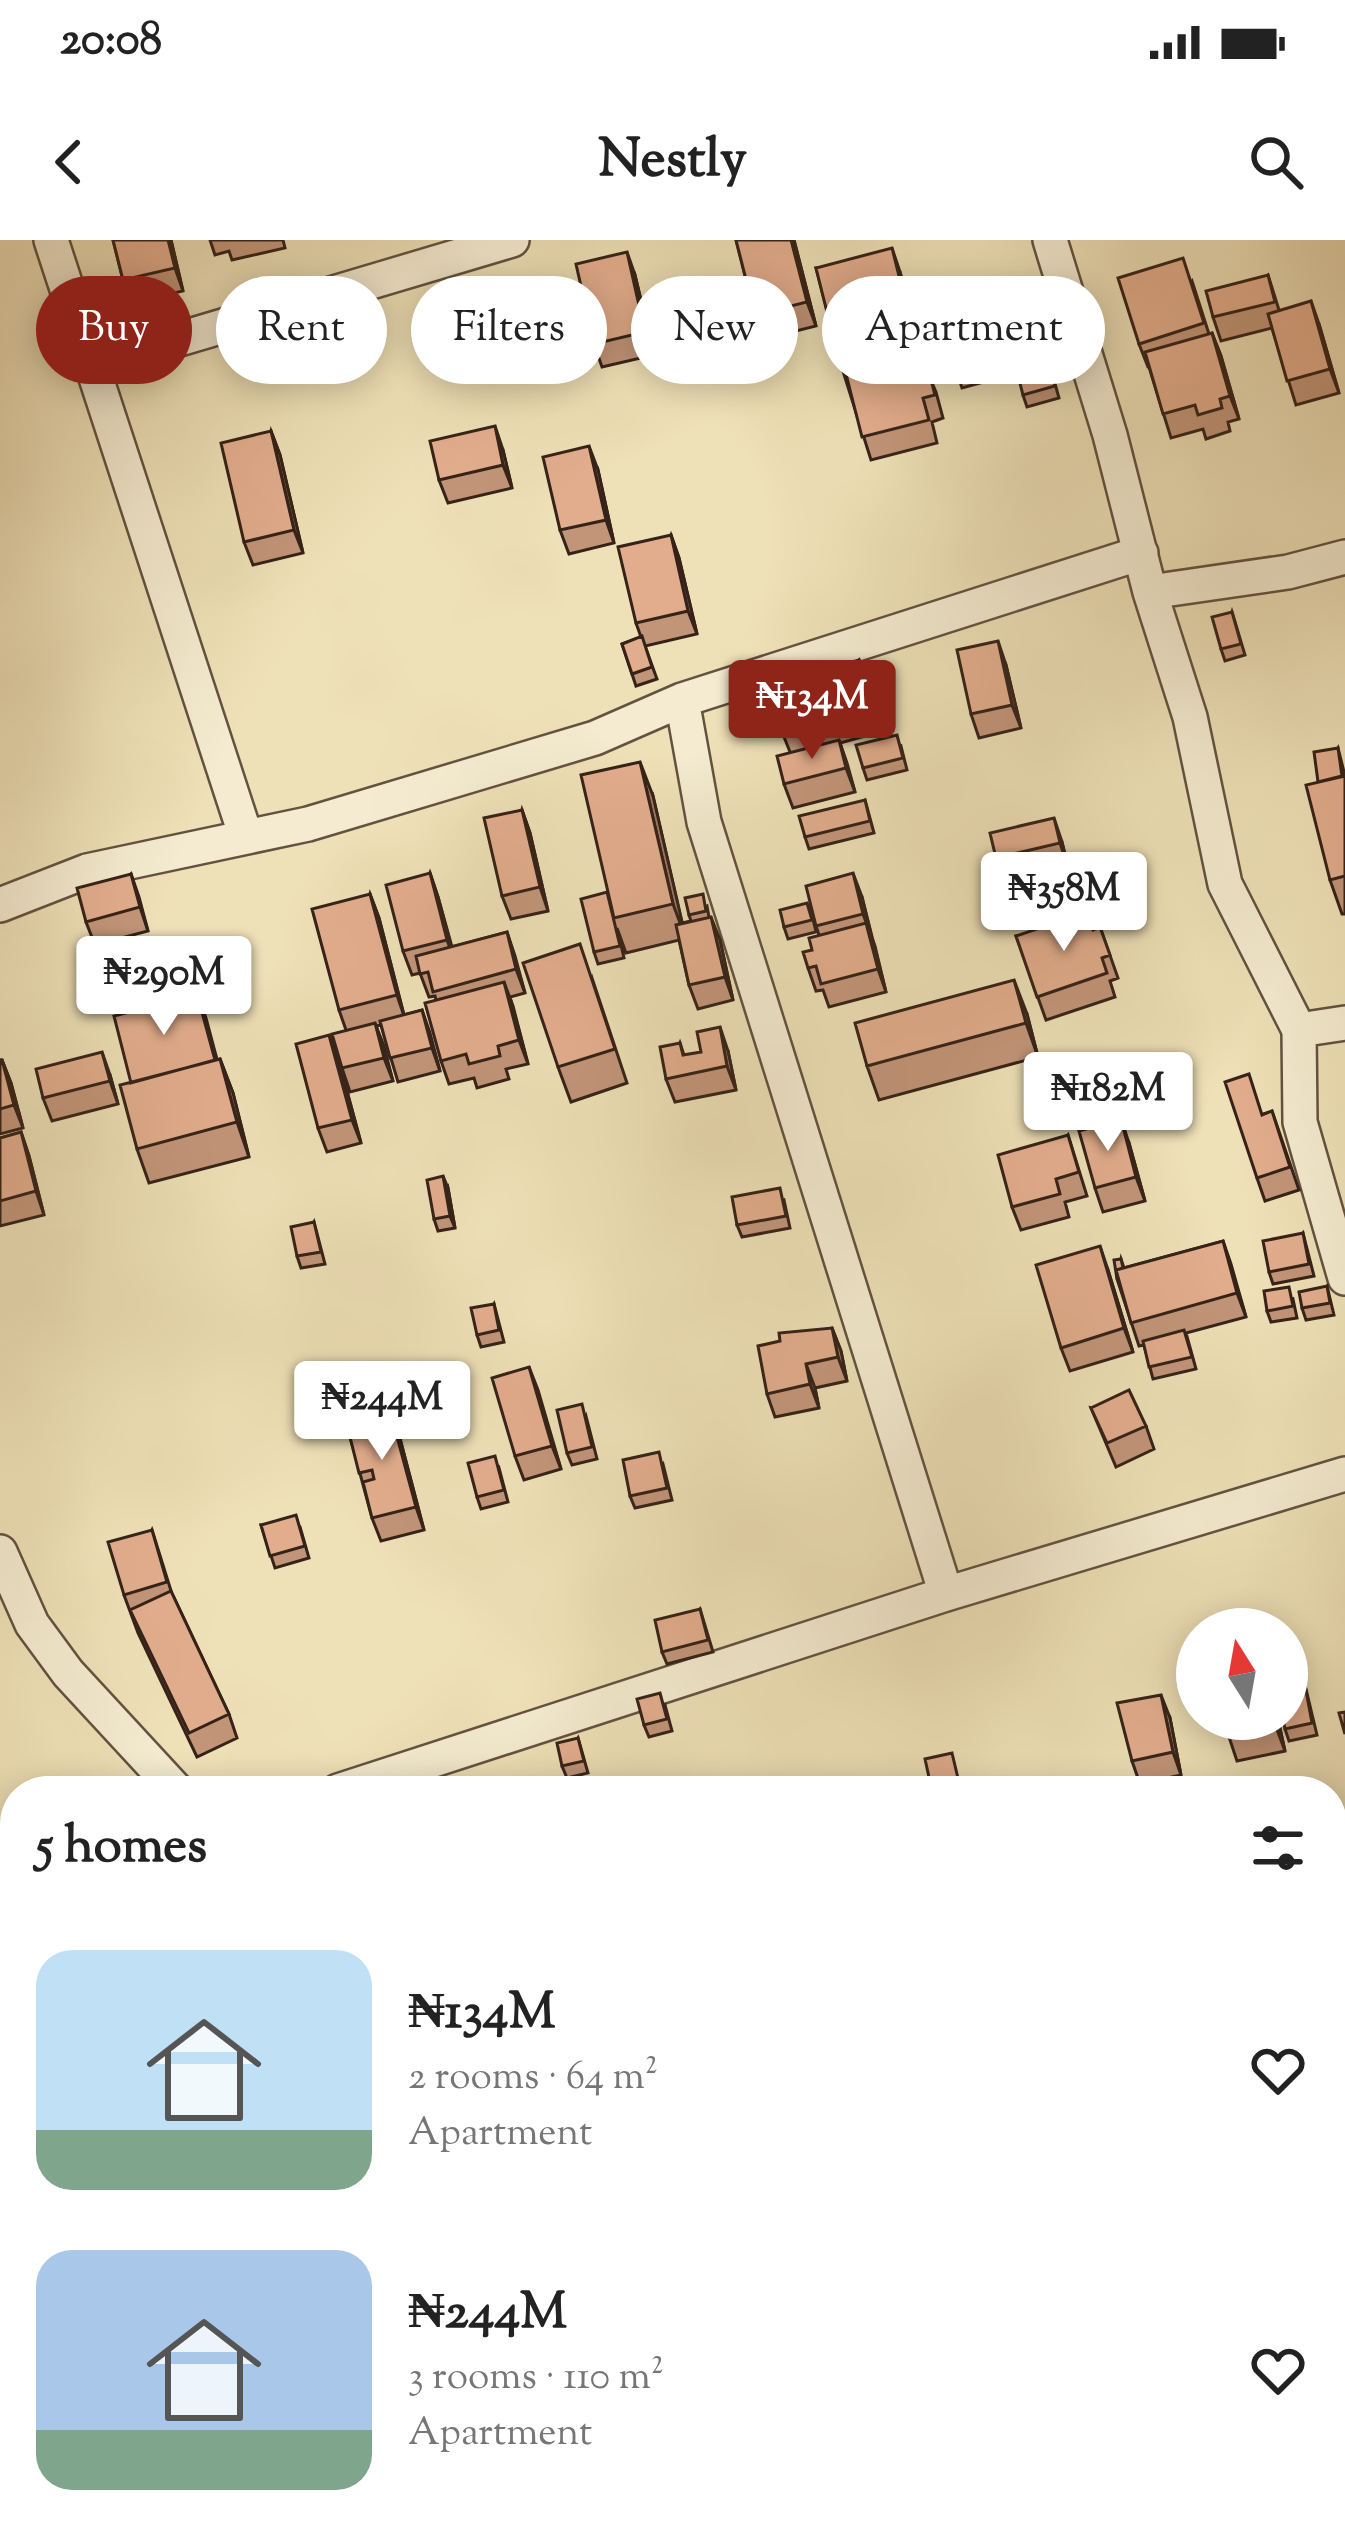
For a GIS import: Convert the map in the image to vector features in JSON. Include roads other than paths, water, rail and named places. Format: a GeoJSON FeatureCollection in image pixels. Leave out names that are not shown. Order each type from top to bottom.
{"type":"FeatureCollection","features":[{"type":"Feature","properties":{"kind":"street"},"geometry":{"type":"LineString","coordinates":[[52,240],[64,276]]}},
{"type":"Feature","properties":{"kind":"street"},"geometry":{"type":"LineString","coordinates":[[192,335],[512,240]]}},
{"type":"Feature","properties":{"kind":"street"},"geometry":{"type":"LineString","coordinates":[[1050,240],[1190,717],[1225,884],[1299,1030],[1300,1122],[1345,1278]]}},
{"type":"Feature","properties":{"kind":"street"},"geometry":{"type":"LineString","coordinates":[[98,384],[246,837]]}},
{"type":"Feature","properties":{"kind":"street"},"geometry":{"type":"LineString","coordinates":[[0,905],[87,871],[308,824],[595,738],[682,700],[1141,554]]}},
{"type":"Feature","properties":{"kind":"street"},"geometry":{"type":"LineString","coordinates":[[1150,592],[1288,572],[1345,557]]}},
{"type":"Feature","properties":{"kind":"street"},"geometry":{"type":"LineString","coordinates":[[682,700],[704,822],[946,1594]]}},
{"type":"Feature","properties":{"kind":"street"},"geometry":{"type":"LineString","coordinates":[[1299,1030],[1345,1023]]}},
{"type":"Feature","properties":{"kind":"street"},"geometry":{"type":"LineString","coordinates":[[384,1776],[946,1594],[1345,1474]]}},
{"type":"Feature","properties":{"kind":"street"},"geometry":{"type":"LineString","coordinates":[[0,1552],[32,1624],[56,1657],[163,1776]]}}]}
